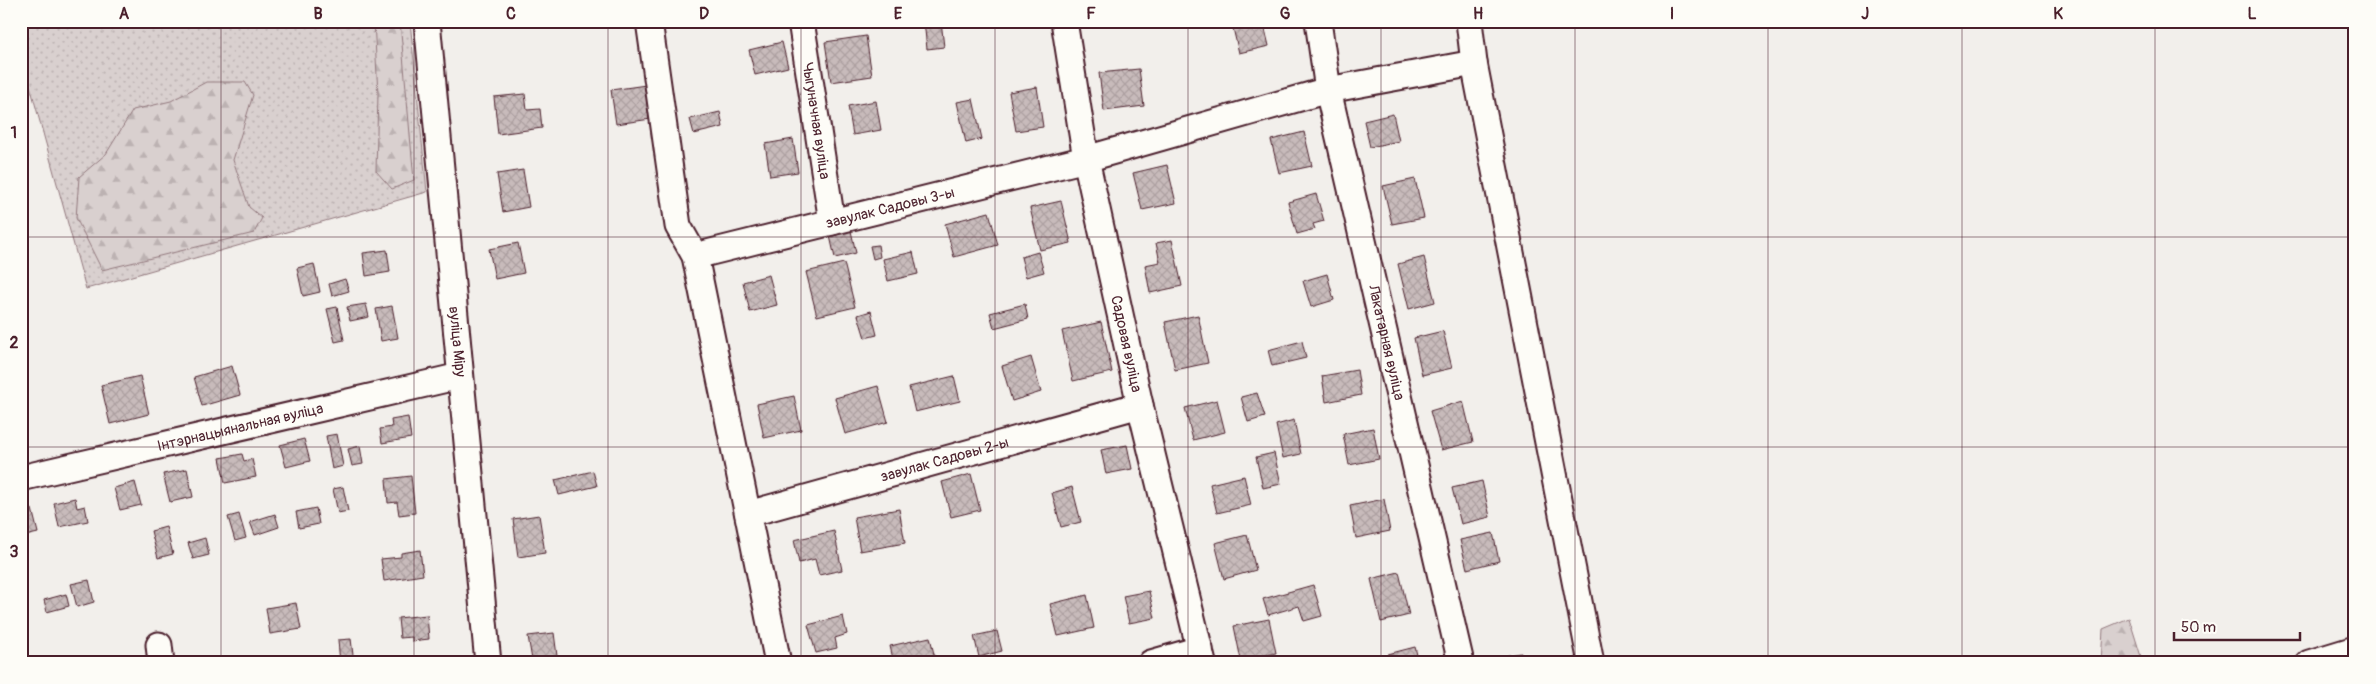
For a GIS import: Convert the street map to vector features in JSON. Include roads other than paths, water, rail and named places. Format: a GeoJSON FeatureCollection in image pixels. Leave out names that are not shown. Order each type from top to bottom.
{"type":"FeatureCollection","features":[{"type":"Feature","properties":{"kind":"street","name":"вуліца Міру"},"geometry":{"type":"LineString","coordinates":[[428,21],[488,663]]}},
{"type":"Feature","properties":{"kind":"street"},"geometry":{"type":"LineString","coordinates":[[649,21],[678,226],[694,256],[778,663]]}},
{"type":"Feature","properties":{"kind":"street","name":"Чыгуначная вуліца"},"geometry":{"type":"LineString","coordinates":[[801,21],[832,222]]}},
{"type":"Feature","properties":{"kind":"street","name":"Садовая вуліца"},"geometry":{"type":"LineString","coordinates":[[1064,21],[1086,159],[1140,405],[1202,656]]}},
{"type":"Feature","properties":{"kind":"street","name":"Лакатарная вуліца"},"geometry":{"type":"LineString","coordinates":[[1318,21],[1328,90],[1461,663]]}},
{"type":"Feature","properties":{"kind":"street"},"geometry":{"type":"LineString","coordinates":[[1469,21],[1474,63],[1591,663]]}},
{"type":"Feature","properties":{"kind":"street","name":"завулак Садовы 3-ы"},"geometry":{"type":"LineString","coordinates":[[694,256],[1086,159],[1328,90],[1474,63]]}},
{"type":"Feature","properties":{"kind":"street","name":"Інтэрнацыянальная вуліца"},"geometry":{"type":"LineString","coordinates":[[21,478],[460,376]]}},
{"type":"Feature","properties":{"kind":"street","name":"завулак Садовы 2-ы"},"geometry":{"type":"LineString","coordinates":[[748,514],[1140,405]]}},
{"type":"Feature","properties":{"kind":"street"},"geometry":{"type":"LineString","coordinates":[[2309,663],[2355,649]]}},
{"type":"Feature","properties":{"kind":"street"},"geometry":{"type":"LineString","coordinates":[[1151,663],[1202,656]]}}]}
